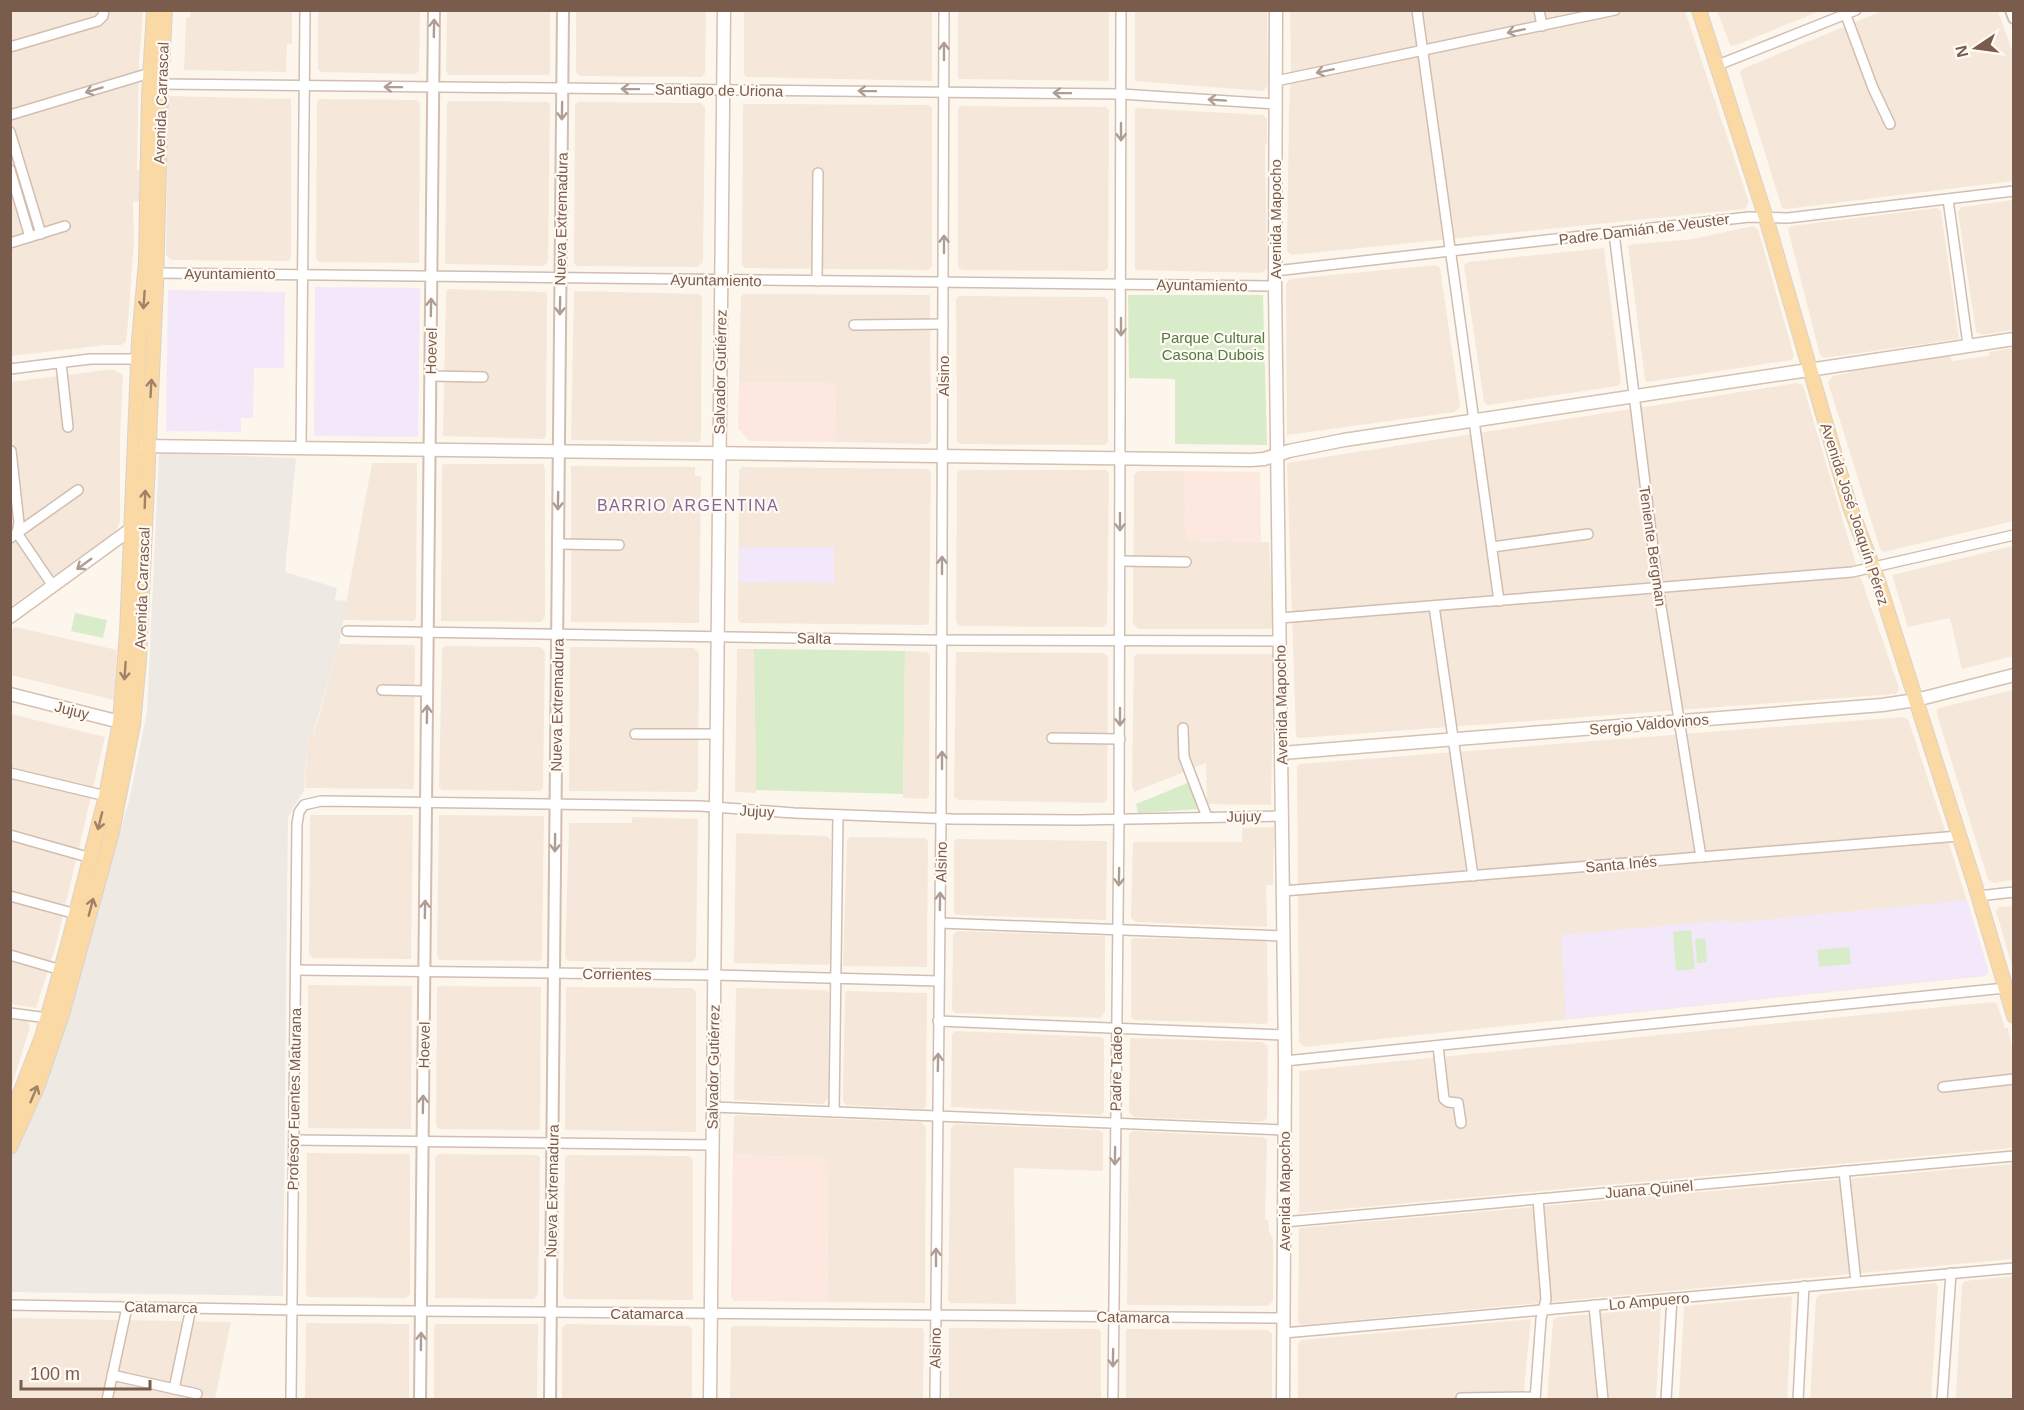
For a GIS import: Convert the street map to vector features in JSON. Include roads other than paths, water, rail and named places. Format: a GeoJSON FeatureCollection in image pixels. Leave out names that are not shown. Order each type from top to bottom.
{"type":"FeatureCollection","features":[{"type":"Feature","properties":{"kind":"main road","name":"Avenida Carrascal"},"geometry":{"type":"LineString","coordinates":[[10,1147],[38,1085],[63,1011],[112,832],[140,649],[141,446],[138,359],[146,262],[150,74],[154,10]]}},
{"type":"Feature","properties":{"kind":"main road","name":"Avenida Carrascal"},"geometry":{"type":"LineString","coordinates":[[12,1112],[48,1018],[127,724],[126,657],[131,529],[157,273],[165,10]]}},
{"type":"Feature","properties":{"kind":"main road","name":"Salvador Gutiérrez"},"geometry":{"type":"LineString","coordinates":[[710,1400],[724,10]]}},
{"type":"Feature","properties":{"kind":"main road","name":"Avenida Mapocho"},"geometry":{"type":"LineString","coordinates":[[1276,10],[1275,286],[1285,1035],[1283,1400]]}},
{"type":"Feature","properties":{"kind":"main road","name":"Avenida José Joaquín Pérez"},"geometry":{"type":"LineString","coordinates":[[1699,10],[1766,218],[1850,507],[1874,568],[1978,896],[2013,1016]]}},
{"type":"Feature","properties":{"kind":"main road"},"geometry":{"type":"LineString","coordinates":[[141,446],[1251,460],[1344,440],[2013,339]]}},
{"type":"Feature","properties":{"kind":"main road"},"geometry":{"type":"LineString","coordinates":[[10,617],[131,529]]}},
{"type":"Feature","properties":{"kind":"main road","name":"Sergio Valdovinos"},"geometry":{"type":"LineString","coordinates":[[1282,753],[1882,705],[1916,700],[2013,675]]}},
{"type":"Feature","properties":{"kind":"main road","name":"Jujuy"},"geometry":{"type":"LineString","coordinates":[[10,694],[127,724]]}},
{"type":"Feature","properties":{"kind":"street"},"geometry":{"type":"LineString","coordinates":[[301,448],[305,10]]}},
{"type":"Feature","properties":{"kind":"street","name":"Hoevel"},"geometry":{"type":"LineString","coordinates":[[420,1400],[434,10]]}},
{"type":"Feature","properties":{"kind":"street","name":"Nueva Extremadura"},"geometry":{"type":"LineString","coordinates":[[550,1400],[563,10]]}},
{"type":"Feature","properties":{"kind":"street","name":"Alsino"},"geometry":{"type":"LineString","coordinates":[[935,1400],[941,819],[945,10]]}},
{"type":"Feature","properties":{"kind":"street","name":"Padre Tadeo"},"geometry":{"type":"LineString","coordinates":[[1113,1400],[1120,739],[1121,10]]}},
{"type":"Feature","properties":{"kind":"street"},"geometry":{"type":"LineString","coordinates":[[1417,10],[1499,601]]}},
{"type":"Feature","properties":{"kind":"street"},"geometry":{"type":"LineString","coordinates":[[1539,10],[1542,26]]}},
{"type":"Feature","properties":{"kind":"street"},"geometry":{"type":"LineString","coordinates":[[1276,81],[1615,10]]}},
{"type":"Feature","properties":{"kind":"street"},"geometry":{"type":"LineString","coordinates":[[1718,65],[1856,10]]}},
{"type":"Feature","properties":{"kind":"street"},"geometry":{"type":"LineString","coordinates":[[2011,10],[2013,18]]}},
{"type":"Feature","properties":{"kind":"street"},"geometry":{"type":"LineString","coordinates":[[10,47],[94,22],[104,13]]}},
{"type":"Feature","properties":{"kind":"street"},"geometry":{"type":"LineString","coordinates":[[1844,13],[1873,88],[1890,124]]}},
{"type":"Feature","properties":{"kind":"street"},"geometry":{"type":"LineString","coordinates":[[10,115],[150,74]]}},
{"type":"Feature","properties":{"kind":"street","name":"Santiago de Uriona"},"geometry":{"type":"LineString","coordinates":[[161,84],[1121,94],[1276,104]]}},
{"type":"Feature","properties":{"kind":"street"},"geometry":{"type":"LineString","coordinates":[[10,132],[40,234]]}},
{"type":"Feature","properties":{"kind":"street"},"geometry":{"type":"LineString","coordinates":[[10,170],[14,194],[30,237]]}},
{"type":"Feature","properties":{"kind":"street"},"geometry":{"type":"LineString","coordinates":[[817,281],[818,173]]}},
{"type":"Feature","properties":{"kind":"street"},"geometry":{"type":"LineString","coordinates":[[14,194],[28,190]]}},
{"type":"Feature","properties":{"kind":"street","name":"Padre Damián de Veuster"},"geometry":{"type":"LineString","coordinates":[[1275,271],[1749,217],[1788,218],[2013,191]]}},
{"type":"Feature","properties":{"kind":"street"},"geometry":{"type":"LineString","coordinates":[[1948,199],[1968,345]]}},
{"type":"Feature","properties":{"kind":"street"},"geometry":{"type":"LineString","coordinates":[[10,243],[65,226]]}},
{"type":"Feature","properties":{"kind":"street","name":"Teniente Bergman"},"geometry":{"type":"LineString","coordinates":[[1614,233],[1659,588],[1701,857]]}},
{"type":"Feature","properties":{"kind":"street","name":"Ayuntamiento"},"geometry":{"type":"LineString","coordinates":[[157,273],[1275,286]]}},
{"type":"Feature","properties":{"kind":"street"},"geometry":{"type":"LineString","coordinates":[[854,325],[943,324]]}},
{"type":"Feature","properties":{"kind":"street"},"geometry":{"type":"LineString","coordinates":[[10,369],[99,358],[138,359]]}},
{"type":"Feature","properties":{"kind":"street"},"geometry":{"type":"LineString","coordinates":[[61,363],[68,428]]}},
{"type":"Feature","properties":{"kind":"street"},"geometry":{"type":"LineString","coordinates":[[431,375],[483,377]]}},
{"type":"Feature","properties":{"kind":"street"},"geometry":{"type":"LineString","coordinates":[[11,451],[19,523],[14,536]]}},
{"type":"Feature","properties":{"kind":"street"},"geometry":{"type":"LineString","coordinates":[[14,536],[78,490]]}},
{"type":"Feature","properties":{"kind":"street"},"geometry":{"type":"LineString","coordinates":[[1492,547],[1588,534]]}},
{"type":"Feature","properties":{"kind":"street"},"geometry":{"type":"LineString","coordinates":[[1280,618],[1841,573],[1874,568],[2013,535]]}},
{"type":"Feature","properties":{"kind":"street"},"geometry":{"type":"LineString","coordinates":[[14,536],[53,586]]}},
{"type":"Feature","properties":{"kind":"street"},"geometry":{"type":"LineString","coordinates":[[558,544],[619,545]]}},
{"type":"Feature","properties":{"kind":"street"},"geometry":{"type":"LineString","coordinates":[[1120,561],[1186,562]]}},
{"type":"Feature","properties":{"kind":"street"},"geometry":{"type":"LineString","coordinates":[[1434,606],[1473,876]]}},
{"type":"Feature","properties":{"kind":"street","name":"Salta"},"geometry":{"type":"LineString","coordinates":[[347,631],[942,640],[1280,641]]}},
{"type":"Feature","properties":{"kind":"street"},"geometry":{"type":"LineString","coordinates":[[382,690],[428,691]]}},
{"type":"Feature","properties":{"kind":"street","name":"Jujuy"},"geometry":{"type":"LineString","coordinates":[[1183,728],[1184,757],[1207,817]]}},
{"type":"Feature","properties":{"kind":"street"},"geometry":{"type":"LineString","coordinates":[[635,734],[717,734]]}},
{"type":"Feature","properties":{"kind":"street"},"geometry":{"type":"LineString","coordinates":[[1052,738],[1120,739]]}},
{"type":"Feature","properties":{"kind":"street"},"geometry":{"type":"LineString","coordinates":[[10,773],[106,796]]}},
{"type":"Feature","properties":{"kind":"street","name":"Jujuy"},"geometry":{"type":"LineString","coordinates":[[308,803],[321,801],[700,806],[941,819],[1079,820],[1282,816]]}},
{"type":"Feature","properties":{"kind":"street","name":"Profesor Fuentes Maturana"},"geometry":{"type":"LineString","coordinates":[[291,1400],[297,817],[301,808],[308,803]]}},
{"type":"Feature","properties":{"kind":"street"},"geometry":{"type":"LineString","coordinates":[[834,1112],[838,815]]}},
{"type":"Feature","properties":{"kind":"street"},"geometry":{"type":"LineString","coordinates":[[10,834],[91,858]]}},
{"type":"Feature","properties":{"kind":"street","name":"Santa Inés"},"geometry":{"type":"LineString","coordinates":[[1283,891],[1959,836]]}},
{"type":"Feature","properties":{"kind":"street"},"geometry":{"type":"LineString","coordinates":[[1978,896],[2013,892]]}},
{"type":"Feature","properties":{"kind":"street"},"geometry":{"type":"LineString","coordinates":[[10,896],[76,914]]}},
{"type":"Feature","properties":{"kind":"street"},"geometry":{"type":"LineString","coordinates":[[940,923],[1284,936]]}},
{"type":"Feature","properties":{"kind":"street"},"geometry":{"type":"LineString","coordinates":[[10,955],[62,970]]}},
{"type":"Feature","properties":{"kind":"street","name":"Corrientes"},"geometry":{"type":"LineString","coordinates":[[296,970],[714,975],[939,981]]}},
{"type":"Feature","properties":{"kind":"street"},"geometry":{"type":"LineString","coordinates":[[1285,1061],[2005,988]]}},
{"type":"Feature","properties":{"kind":"street"},"geometry":{"type":"LineString","coordinates":[[10,1013],[48,1018]]}},
{"type":"Feature","properties":{"kind":"street"},"geometry":{"type":"LineString","coordinates":[[938,1021],[1285,1035]]}},
{"type":"Feature","properties":{"kind":"street"},"geometry":{"type":"LineString","coordinates":[[1438,1046],[1444,1099],[1458,1103],[1461,1124]]}},
{"type":"Feature","properties":{"kind":"street"},"geometry":{"type":"LineString","coordinates":[[1943,1087],[2013,1079]]}},
{"type":"Feature","properties":{"kind":"street"},"geometry":{"type":"LineString","coordinates":[[713,1107],[1285,1130]]}},
{"type":"Feature","properties":{"kind":"street"},"geometry":{"type":"LineString","coordinates":[[294,1140],[713,1144]]}},
{"type":"Feature","properties":{"kind":"street","name":"Juana Quinel"},"geometry":{"type":"LineString","coordinates":[[1284,1222],[2013,1156]]}},
{"type":"Feature","properties":{"kind":"street"},"geometry":{"type":"LineString","coordinates":[[1844,1171],[1856,1282]]}},
{"type":"Feature","properties":{"kind":"street"},"geometry":{"type":"LineString","coordinates":[[1461,1398],[1535,1398],[1546,1299],[1538,1199]]}},
{"type":"Feature","properties":{"kind":"street","name":"Lo Ampuero"},"geometry":{"type":"LineString","coordinates":[[1284,1333],[2013,1268]]}},
{"type":"Feature","properties":{"kind":"street"},"geometry":{"type":"LineString","coordinates":[[1942,1400],[1951,1273]]}},
{"type":"Feature","properties":{"kind":"street"},"geometry":{"type":"LineString","coordinates":[[1798,1400],[1804,1286]]}},
{"type":"Feature","properties":{"kind":"street"},"geometry":{"type":"LineString","coordinates":[[1666,1400],[1672,1298]]}},
{"type":"Feature","properties":{"kind":"street","name":"Catamarca"},"geometry":{"type":"LineString","coordinates":[[10,1305],[292,1310],[1284,1318]]}},
{"type":"Feature","properties":{"kind":"street"},"geometry":{"type":"LineString","coordinates":[[1594,1305],[1603,1400]]}},
{"type":"Feature","properties":{"kind":"street"},"geometry":{"type":"LineString","coordinates":[[107,1400],[127,1307]]}},
{"type":"Feature","properties":{"kind":"street"},"geometry":{"type":"LineString","coordinates":[[174,1389],[191,1308]]}},
{"type":"Feature","properties":{"kind":"street"},"geometry":{"type":"LineString","coordinates":[[112,1375],[197,1394]]}},
{"type":"Feature","properties":{"kind":"district","name":"BARRIO ARGENTINA"},"geometry":{"type":"Point","coordinates":[688,505]}},
{"type":"Feature","properties":{"kind":"park label","name":"Parque Cultural Casona Dubois"},"geometry":{"type":"Point","coordinates":[1213,346]}}]}
